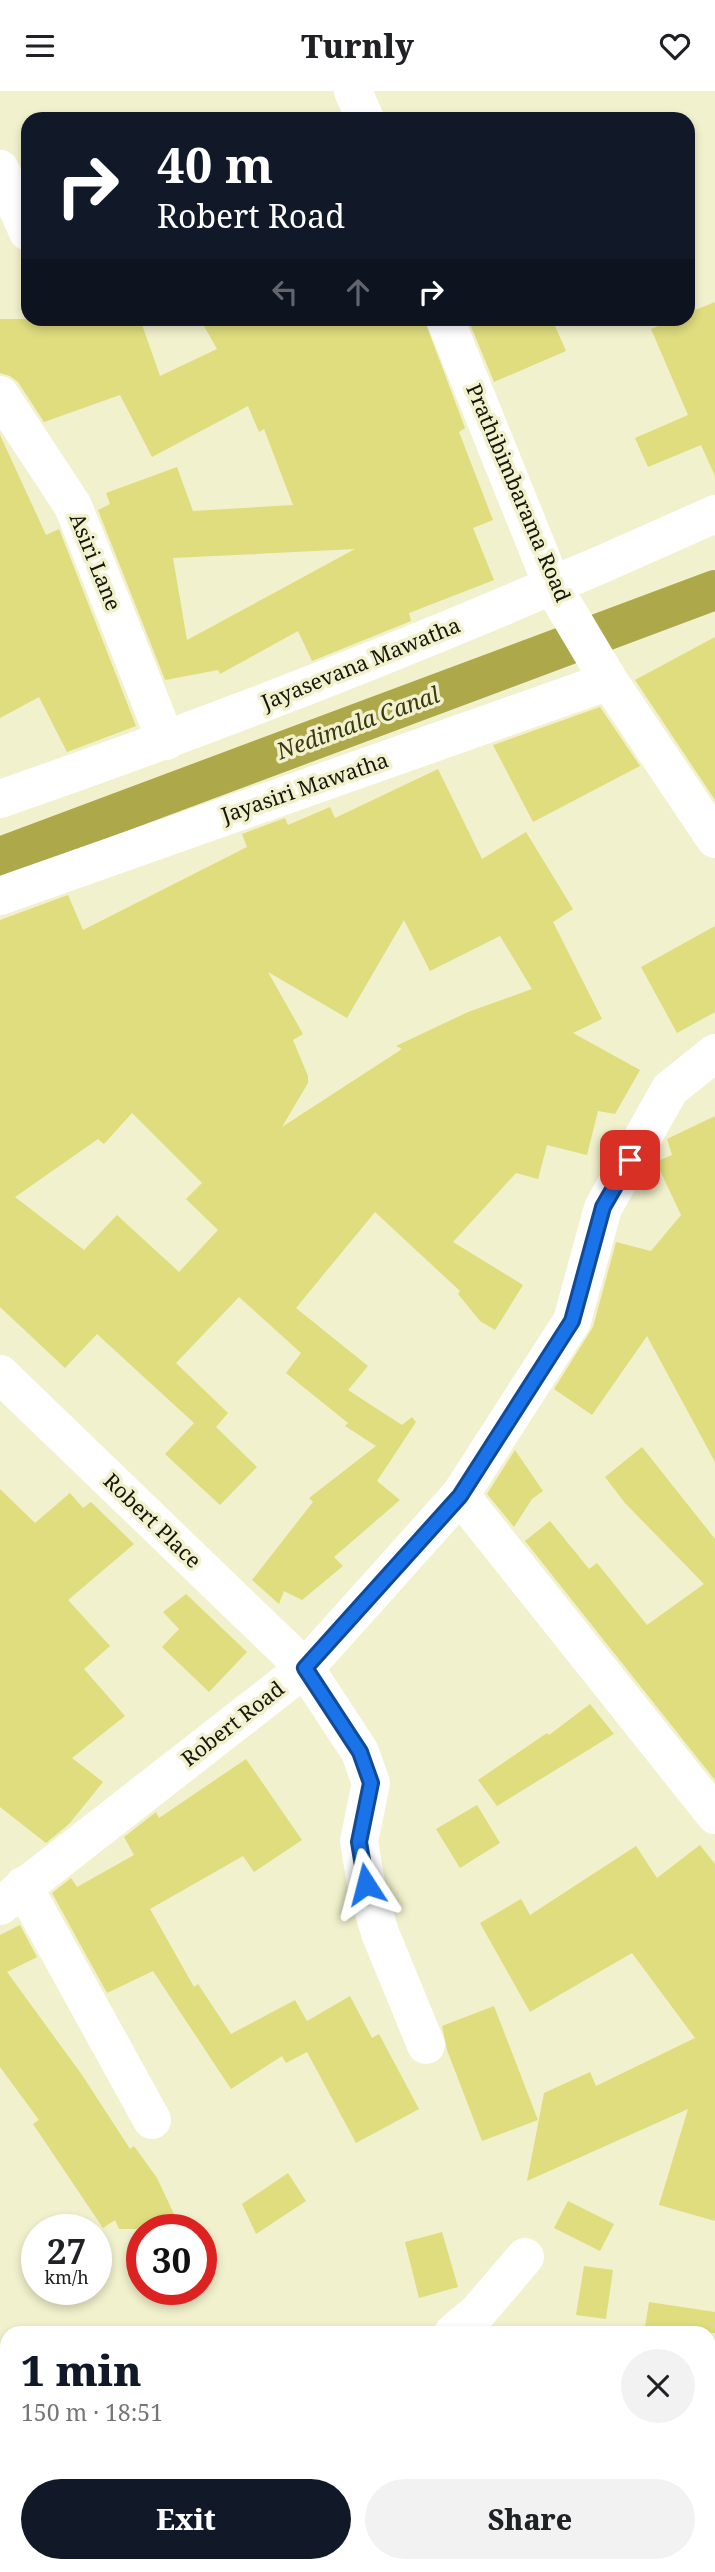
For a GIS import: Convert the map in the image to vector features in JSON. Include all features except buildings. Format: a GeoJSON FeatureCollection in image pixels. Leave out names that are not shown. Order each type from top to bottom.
{"type":"FeatureCollection","features":[{"type":"Feature","properties":{"kind":"street"},"geometry":{"type":"LineString","coordinates":[[353,91],[362,112]]}},
{"type":"Feature","properties":{"kind":"street"},"geometry":{"type":"LineString","coordinates":[[0,169],[21,216]]}},
{"type":"Feature","properties":{"kind":"street","name":"Prathibimbarama Road"},"geometry":{"type":"LineString","coordinates":[[449,326],[560,597],[604,671],[715,839]]}},
{"type":"Feature","properties":{"kind":"street","name":"Asiri Lane"},"geometry":{"type":"LineString","coordinates":[[0,395],[73,506],[166,741]]}},
{"type":"Feature","properties":{"kind":"street","name":"Jayasevana Mawatha"},"geometry":{"type":"LineString","coordinates":[[0,799],[560,597],[715,513]]}},
{"type":"Feature","properties":{"kind":"street","name":"Jayasiri Mawatha"},"geometry":{"type":"LineString","coordinates":[[0,896],[604,671]]}},
{"type":"Feature","properties":{"kind":"street","name":"Robert Road"},"geometry":{"type":"LineString","coordinates":[[12,1896],[305,1668],[460,1496],[572,1321],[603,1207],[670,1089],[715,1053]]}},
{"type":"Feature","properties":{"kind":"street","name":"Robert Place"},"geometry":{"type":"LineString","coordinates":[[0,1374],[305,1668],[360,1752],[371,1783],[359,1842],[366,1884],[380,1933],[426,2045]]}},
{"type":"Feature","properties":{"kind":"street"},"geometry":{"type":"LineString","coordinates":[[460,1496],[715,1815]]}},
{"type":"Feature","properties":{"kind":"street"},"geometry":{"type":"LineString","coordinates":[[12,1896],[152,2120]]}},
{"type":"Feature","properties":{"kind":"street"},"geometry":{"type":"LineString","coordinates":[[461,2326],[478,2312],[525,2257]]}},
{"type":"Feature","properties":{"kind":"waterway","name":"Nedimala Canal"},"geometry":{"type":"LineString","coordinates":[[0,857],[715,590]]}},
{"type":"Feature","properties":{"kind":"route"},"geometry":{"type":"LineString","coordinates":[[366,1884],[359,1842],[371,1783],[360,1752],[305,1668],[460,1496],[572,1321],[603,1207],[630,1160]]}}]}
